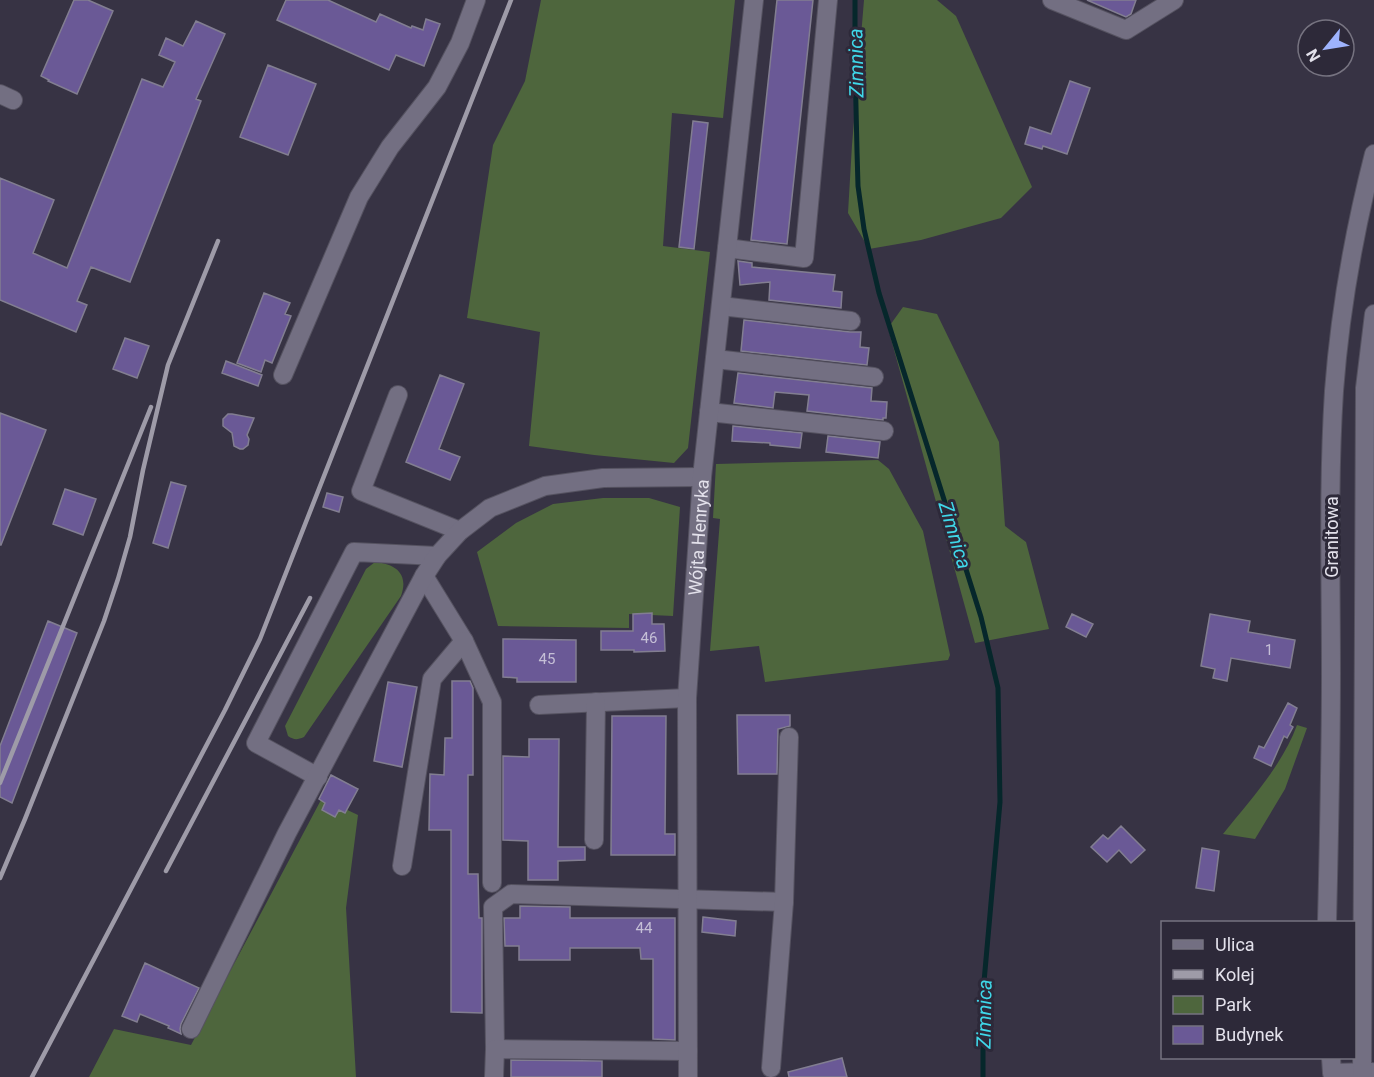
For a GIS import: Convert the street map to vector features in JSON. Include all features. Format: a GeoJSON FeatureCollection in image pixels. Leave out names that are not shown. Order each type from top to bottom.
{"type":"FeatureCollection","features":[{"type":"Feature","properties":{"kind":"street"},"geometry":{"type":"LineString","coordinates":[[283,375],[359,198],[390,147],[437,87],[460,44],[476,0]]}},
{"type":"Feature","properties":{"kind":"street","name":"Wójta Henryka"},"geometry":{"type":"LineString","coordinates":[[688,1077],[687,699],[702,477],[754,0]]}},
{"type":"Feature","properties":{"kind":"street"},"geometry":{"type":"LineString","coordinates":[[727,248],[804,258],[828,0]]}},
{"type":"Feature","properties":{"kind":"street"},"geometry":{"type":"LineString","coordinates":[[1052,0],[1126,30],[1174,0]]}},
{"type":"Feature","properties":{"kind":"street","name":"Granitowa"},"geometry":{"type":"LineString","coordinates":[[1327,921],[1331,715],[1330,464],[1334,390],[1349,268],[1374,154]]}},
{"type":"Feature","properties":{"kind":"street"},"geometry":{"type":"LineString","coordinates":[[721,306],[851,321]]}},
{"type":"Feature","properties":{"kind":"street"},"geometry":{"type":"LineString","coordinates":[[1332,1065],[1366,1073],[1368,712],[1365,388],[1374,314]]}},
{"type":"Feature","properties":{"kind":"street"},"geometry":{"type":"LineString","coordinates":[[1340,332],[1372,337]]}},
{"type":"Feature","properties":{"kind":"street"},"geometry":{"type":"LineString","coordinates":[[715,359],[874,377]]}},
{"type":"Feature","properties":{"kind":"street"},"geometry":{"type":"LineString","coordinates":[[398,395],[361,491],[460,531]]}},
{"type":"Feature","properties":{"kind":"street"},"geometry":{"type":"LineString","coordinates":[[709,412],[884,431]]}},
{"type":"Feature","properties":{"kind":"street"},"geometry":{"type":"LineString","coordinates":[[191,1029],[287,833],[424,576],[437,556],[460,531],[490,508],[545,486],[603,478],[702,477]]}},
{"type":"Feature","properties":{"kind":"street"},"geometry":{"type":"LineString","coordinates":[[318,777],[256,743],[354,552],[437,556]]}},
{"type":"Feature","properties":{"kind":"street"},"geometry":{"type":"LineString","coordinates":[[424,576],[464,641],[492,702],[492,883]]}},
{"type":"Feature","properties":{"kind":"street"},"geometry":{"type":"LineString","coordinates":[[402,866],[432,679],[464,641]]}},
{"type":"Feature","properties":{"kind":"street"},"geometry":{"type":"LineString","coordinates":[[539,705],[687,699]]}},
{"type":"Feature","properties":{"kind":"street"},"geometry":{"type":"LineString","coordinates":[[594,840],[596,702]]}},
{"type":"Feature","properties":{"kind":"street"},"geometry":{"type":"LineString","coordinates":[[1331,715],[1368,712]]}},
{"type":"Feature","properties":{"kind":"street"},"geometry":{"type":"LineString","coordinates":[[771,1068],[784,902],[789,737]]}},
{"type":"Feature","properties":{"kind":"street"},"geometry":{"type":"LineString","coordinates":[[494,1077],[493,907],[511,894],[784,902]]}},
{"type":"Feature","properties":{"kind":"street"},"geometry":{"type":"LineString","coordinates":[[495,1049],[688,1051]]}},
{"type":"Feature","properties":{"kind":"green space"},"geometry":{"type":"Polygon","coordinates":[[[541,0],[735,0],[723,118],[672,113],[663,246],[710,252],[688,448],[674,463],[529,446],[540,332],[467,318],[493,145],[525,81],[541,0]]]}},
{"type":"Feature","properties":{"kind":"green space"},"geometry":{"type":"Polygon","coordinates":[[[864,0],[937,0],[956,16],[1032,187],[1001,218],[921,240],[869,249],[848,213],[864,0]]]}},
{"type":"Feature","properties":{"kind":"green space"},"geometry":{"type":"Polygon","coordinates":[[[903,307],[937,314],[999,442],[1005,526],[1026,542],[1049,629],[975,643],[888,328],[903,307]]]}},
{"type":"Feature","properties":{"kind":"green space"},"geometry":{"type":"Polygon","coordinates":[[[878,460],[889,469],[923,531],[950,655],[948,660],[765,682],[759,646],[710,651],[720,519],[713,518],[716,464],[878,460]]]}},
{"type":"Feature","properties":{"kind":"green space"},"geometry":{"type":"Polygon","coordinates":[[[603,498],[649,498],[680,507],[673,616],[629,614],[629,628],[498,626],[477,552],[516,523],[553,504],[603,498]]]}},
{"type":"Feature","properties":{"kind":"green space"},"geometry":{"type":"Polygon","coordinates":[[[375,562],[389,565],[399,572],[403,582],[401,596],[304,737],[292,738],[288,736],[285,726],[366,569],[375,562]]]}},
{"type":"Feature","properties":{"kind":"green space"},"geometry":{"type":"Polygon","coordinates":[[[1297,725],[1307,728],[1285,789],[1255,839],[1223,834],[1274,769],[1297,725]]]}},
{"type":"Feature","properties":{"kind":"green space"},"geometry":{"type":"Polygon","coordinates":[[[322,798],[358,815],[346,908],[356,1077],[89,1077],[114,1029],[191,1045],[322,798]]]}},
{"type":"Feature","properties":{"kind":"building"},"geometry":{"type":"Polygon","coordinates":[[[74,0],[88,0],[113,11],[77,94],[41,76],[74,0]]]}},
{"type":"Feature","properties":{"kind":"building"},"geometry":{"type":"Polygon","coordinates":[[[286,0],[328,0],[376,22],[380,14],[411,28],[412,26],[423,30],[426,19],[440,24],[424,66],[396,55],[389,70],[277,20],[286,0]]]}},
{"type":"Feature","properties":{"kind":"building"},"geometry":{"type":"Polygon","coordinates":[[[777,0],[813,0],[787,244],[751,240],[777,0]]]}},
{"type":"Feature","properties":{"kind":"building"},"geometry":{"type":"Polygon","coordinates":[[[1087,0],[1136,0],[1131,14],[1126,17],[1087,0]]]}},
{"type":"Feature","properties":{"kind":"building"},"geometry":{"type":"Polygon","coordinates":[[[196,21],[225,34],[196,99],[201,101],[130,282],[91,267],[77,301],[87,305],[76,332],[0,300],[0,178],[54,200],[33,253],[67,268],[142,79],[163,87],[175,62],[159,55],[166,38],[183,46],[196,21]]]}},
{"type":"Feature","properties":{"kind":"building"},"geometry":{"type":"Polygon","coordinates":[[[268,65],[316,84],[288,155],[240,137],[268,65]]]}},
{"type":"Feature","properties":{"kind":"building"},"geometry":{"type":"Polygon","coordinates":[[[1070,81],[1090,88],[1067,154],[1043,146],[1042,149],[1025,144],[1030,127],[1051,134],[1070,81]]]}},
{"type":"Feature","properties":{"kind":"building"},"geometry":{"type":"Polygon","coordinates":[[[693,121],[708,123],[694,249],[679,247],[693,121]]]}},
{"type":"Feature","properties":{"kind":"building"},"geometry":{"type":"Polygon","coordinates":[[[738,261],[752,263],[752,267],[835,275],[833,291],[842,292],[841,308],[769,300],[770,282],[740,285],[738,261]]]}},
{"type":"Feature","properties":{"kind":"building"},"geometry":{"type":"Polygon","coordinates":[[[264,293],[290,303],[285,314],[291,316],[272,363],[265,360],[261,372],[237,363],[264,293]]]}},
{"type":"Feature","properties":{"kind":"building"},"geometry":{"type":"Polygon","coordinates":[[[744,320],[861,332],[860,347],[869,348],[867,365],[741,351],[744,320]]]}},
{"type":"Feature","properties":{"kind":"building"},"geometry":{"type":"Polygon","coordinates":[[[125,338],[149,346],[137,378],[113,369],[125,338]]]}},
{"type":"Feature","properties":{"kind":"building"},"geometry":{"type":"Polygon","coordinates":[[[226,361],[262,375],[258,386],[222,373],[226,361]]]}},
{"type":"Feature","properties":{"kind":"building"},"geometry":{"type":"Polygon","coordinates":[[[738,373],[872,388],[871,401],[887,402],[886,418],[883,420],[807,411],[809,395],[775,392],[773,408],[734,403],[738,373]]]}},
{"type":"Feature","properties":{"kind":"building"},"geometry":{"type":"Polygon","coordinates":[[[440,375],[464,384],[439,449],[460,457],[450,480],[406,462],[440,375]]]}},
{"type":"Feature","properties":{"kind":"building"},"geometry":{"type":"Polygon","coordinates":[[[0,413],[46,430],[1,545],[0,545],[0,413]]]}},
{"type":"Feature","properties":{"kind":"building"},"geometry":{"type":"Polygon","coordinates":[[[228,414],[254,418],[247,435],[248,445],[243,449],[234,446],[232,433],[223,426],[223,419],[228,414]]]}},
{"type":"Feature","properties":{"kind":"building"},"geometry":{"type":"Polygon","coordinates":[[[733,426],[802,433],[800,448],[770,445],[770,443],[732,441],[733,426]]]}},
{"type":"Feature","properties":{"kind":"building"},"geometry":{"type":"Polygon","coordinates":[[[828,436],[880,442],[878,458],[826,452],[828,436]]]}},
{"type":"Feature","properties":{"kind":"building"},"geometry":{"type":"Polygon","coordinates":[[[171,482],[186,486],[168,548],[153,543],[171,482]]]}},
{"type":"Feature","properties":{"kind":"building"},"geometry":{"type":"Polygon","coordinates":[[[65,489],[96,499],[83,535],[53,524],[65,489]]]}},
{"type":"Feature","properties":{"kind":"building"},"geometry":{"type":"Polygon","coordinates":[[[327,493],[343,497],[339,512],[323,507],[327,493]]]}},
{"type":"Feature","properties":{"kind":"building"},"geometry":{"type":"Polygon","coordinates":[[[652,613],[652,624],[664,624],[665,651],[601,650],[601,631],[633,631],[633,614],[652,613]]]}},
{"type":"Feature","properties":{"kind":"building"},"geometry":{"type":"Polygon","coordinates":[[[1072,614],[1093,624],[1086,637],[1066,627],[1072,614]]]}},
{"type":"Feature","properties":{"kind":"building"},"geometry":{"type":"Polygon","coordinates":[[[1210,614],[1250,621],[1248,632],[1295,640],[1290,668],[1231,658],[1227,681],[1213,678],[1215,669],[1201,666],[1210,614]]]}},
{"type":"Feature","properties":{"kind":"building"},"geometry":{"type":"Polygon","coordinates":[[[48,621],[77,633],[12,803],[0,797],[0,746],[48,621]]]}},
{"type":"Feature","properties":{"kind":"building"},"geometry":{"type":"Polygon","coordinates":[[[503,639],[576,640],[576,682],[517,682],[517,678],[503,677],[503,639]]]}},
{"type":"Feature","properties":{"kind":"building"},"geometry":{"type":"Polygon","coordinates":[[[452,681],[470,681],[473,688],[473,775],[468,775],[468,874],[478,874],[479,918],[482,918],[482,1013],[451,1012],[451,830],[429,830],[430,774],[444,775],[445,738],[452,738],[452,681]]]}},
{"type":"Feature","properties":{"kind":"building"},"geometry":{"type":"Polygon","coordinates":[[[388,682],[417,687],[402,767],[374,761],[388,682]]]}},
{"type":"Feature","properties":{"kind":"building"},"geometry":{"type":"Polygon","coordinates":[[[1288,703],[1297,708],[1290,725],[1293,727],[1287,738],[1284,736],[1271,766],[1254,758],[1259,746],[1264,748],[1288,703]]]}},
{"type":"Feature","properties":{"kind":"building"},"geometry":{"type":"Polygon","coordinates":[[[737,715],[790,715],[790,726],[778,729],[777,774],[738,774],[737,715]]]}},
{"type":"Feature","properties":{"kind":"building"},"geometry":{"type":"Polygon","coordinates":[[[612,716],[666,716],[665,834],[675,834],[675,855],[611,855],[612,716]]]}},
{"type":"Feature","properties":{"kind":"building"},"geometry":{"type":"Polygon","coordinates":[[[529,739],[559,739],[558,847],[585,847],[585,860],[558,861],[558,880],[528,880],[528,841],[503,840],[503,756],[529,757],[529,739]]]}},
{"type":"Feature","properties":{"kind":"building"},"geometry":{"type":"Polygon","coordinates":[[[331,775],[358,789],[345,813],[339,810],[335,817],[322,810],[325,803],[319,799],[331,775]]]}},
{"type":"Feature","properties":{"kind":"building"},"geometry":{"type":"Polygon","coordinates":[[[1121,826],[1145,850],[1131,863],[1119,850],[1107,862],[1091,847],[1103,835],[1108,839],[1121,826]]]}},
{"type":"Feature","properties":{"kind":"building"},"geometry":{"type":"Polygon","coordinates":[[[1202,848],[1219,851],[1214,891],[1196,888],[1202,848]]]}},
{"type":"Feature","properties":{"kind":"building"},"geometry":{"type":"Polygon","coordinates":[[[520,906],[570,907],[570,918],[675,918],[675,1040],[653,1039],[653,959],[641,959],[640,948],[570,948],[570,960],[519,960],[519,946],[505,946],[504,918],[520,918],[520,906]]]}},
{"type":"Feature","properties":{"kind":"building"},"geometry":{"type":"Polygon","coordinates":[[[703,917],[736,921],[735,936],[702,932],[703,917]]]}},
{"type":"Feature","properties":{"kind":"building"},"geometry":{"type":"Polygon","coordinates":[[[145,963],[199,988],[181,1024],[181,1034],[168,1028],[169,1026],[140,1014],[137,1022],[122,1016],[145,963]]]}},
{"type":"Feature","properties":{"kind":"building"},"geometry":{"type":"Polygon","coordinates":[[[842,1058],[847,1077],[789,1077],[788,1072],[842,1058]]]}},
{"type":"Feature","properties":{"kind":"building"},"geometry":{"type":"Polygon","coordinates":[[[511,1060],[602,1061],[602,1077],[511,1077],[511,1060]]]}},
{"type":"Feature","properties":{"kind":"waterway","name":"Zimnica"},"geometry":{"type":"LineString","coordinates":[[855,0],[858,186],[864,229],[879,293],[981,617],[998,688],[1000,802],[983,993],[983,1077]]}},
{"type":"Feature","properties":{"kind":"railway"},"geometry":{"type":"LineString","coordinates":[[32,1077],[260,639],[511,0]]}},
{"type":"Feature","properties":{"kind":"railway"},"geometry":{"type":"LineString","coordinates":[[0,878],[104,621],[130,537],[168,365],[218,241]]}},
{"type":"Feature","properties":{"kind":"railway"},"geometry":{"type":"LineString","coordinates":[[0,783],[151,407]]}},
{"type":"Feature","properties":{"kind":"railway"},"geometry":{"type":"LineString","coordinates":[[166,871],[310,598]]}}]}
